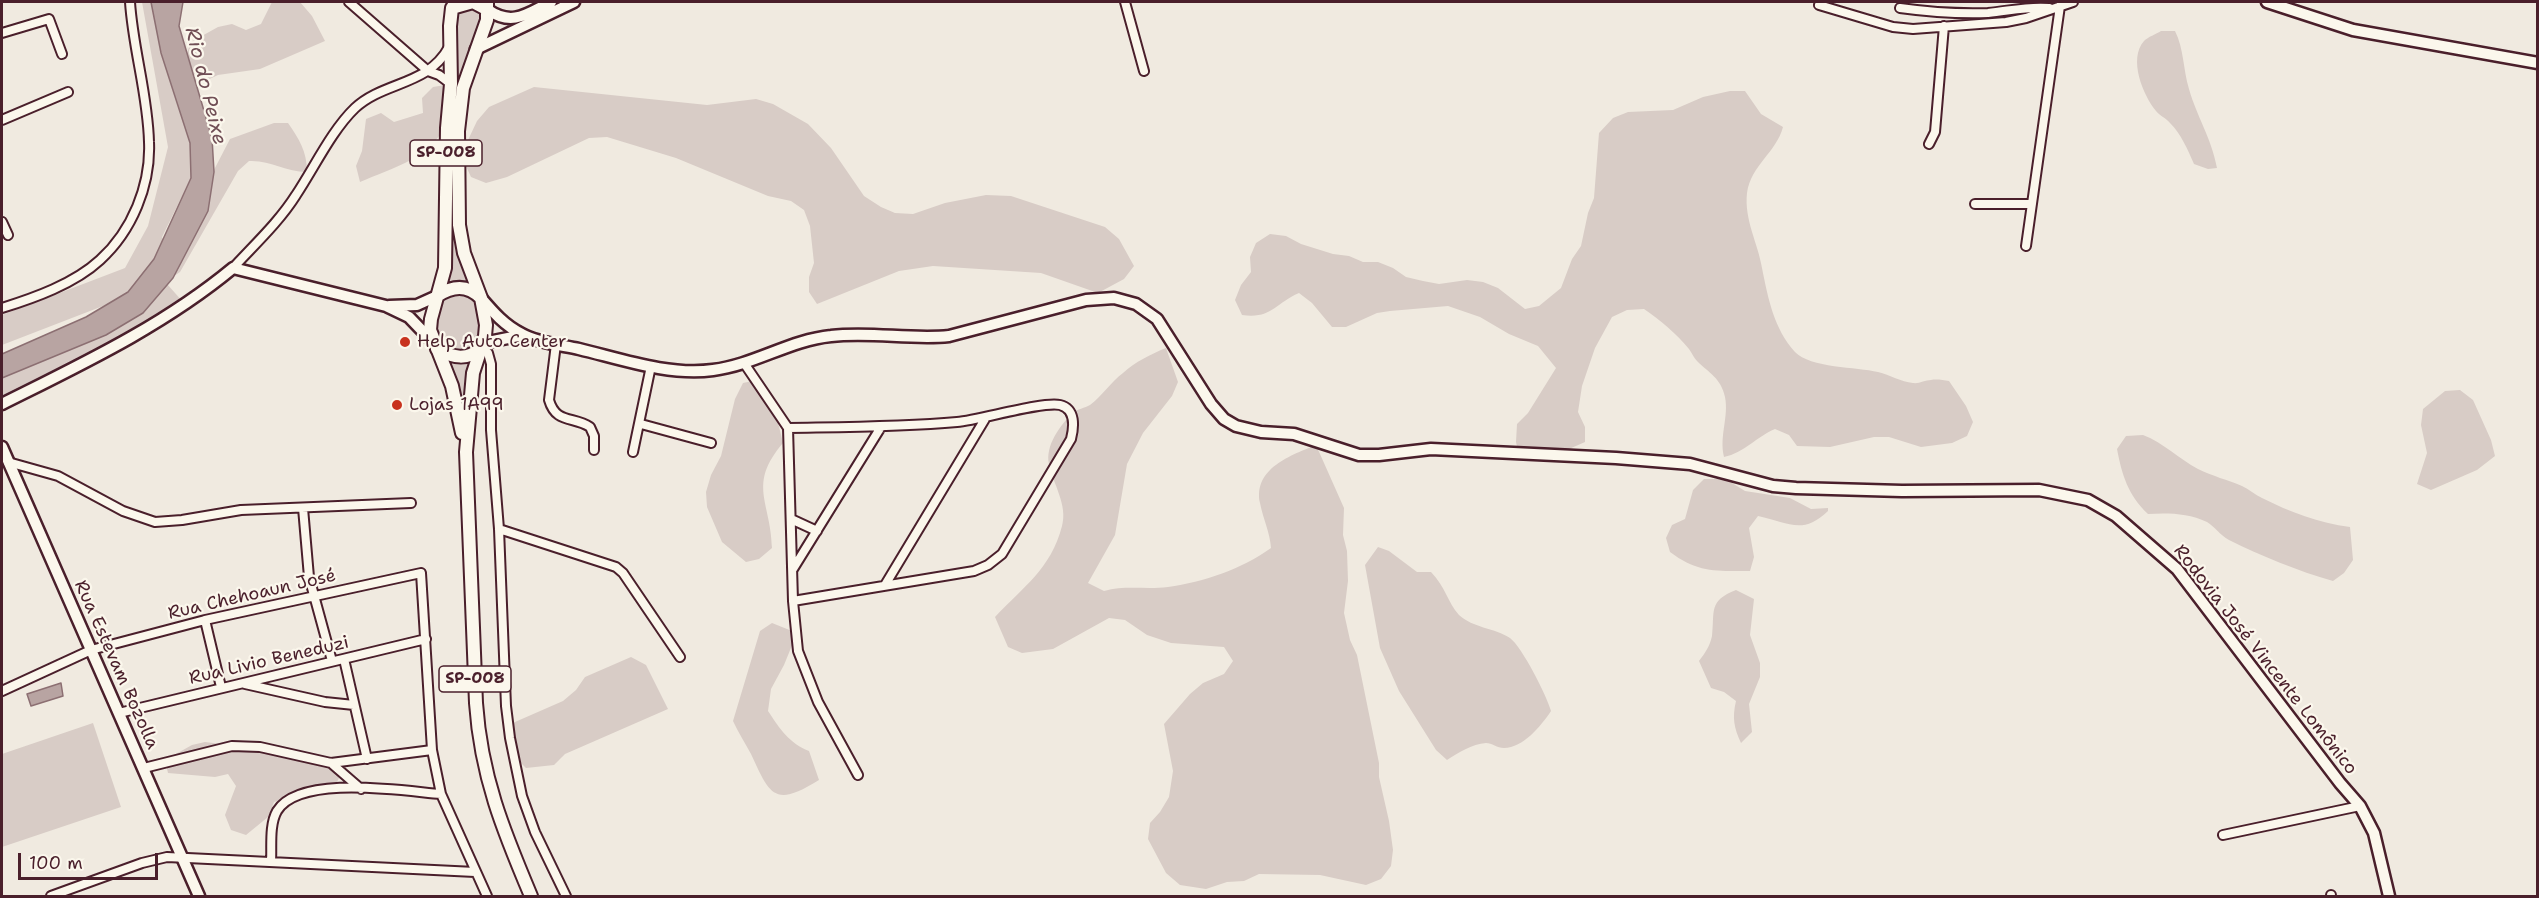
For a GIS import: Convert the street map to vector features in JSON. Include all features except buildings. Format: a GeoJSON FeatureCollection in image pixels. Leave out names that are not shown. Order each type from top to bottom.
{"type":"FeatureCollection","features":[{"type":"Feature","properties":{"kind":"main road"},"geometry":{"type":"LineString","coordinates":[[454,5],[473,2],[488,6],[499,17],[514,19],[552,2]]}},
{"type":"Feature","properties":{"kind":"main road"},"geometry":{"type":"LineString","coordinates":[[476,49],[574,2]]}},
{"type":"Feature","properties":{"kind":"main road"},"geometry":{"type":"LineString","coordinates":[[2267,2],[2353,30],[2538,63]]}},
{"type":"Feature","properties":{"kind":"main road","name":"SP-008"},"geometry":{"type":"LineString","coordinates":[[454,5],[447,128],[445,268],[430,330],[452,386],[466,452]]}},
{"type":"Feature","properties":{"kind":"main road","name":"SP-008"},"geometry":{"type":"LineString","coordinates":[[488,6],[484,32],[470,64],[460,104],[458,186],[461,240],[481,298],[486,325],[482,347],[473,373],[466,452],[478,733],[488,785],[531,897]]}},
{"type":"Feature","properties":{"kind":"main road"},"geometry":{"type":"LineString","coordinates":[[2,404],[102,354],[168,316],[233,268],[386,306],[409,317],[424,331],[437,349],[456,357],[476,353],[482,347]]}},
{"type":"Feature","properties":{"kind":"main road"},"geometry":{"type":"LineString","coordinates":[[386,306],[417,304],[447,289],[465,288],[474,291],[481,298]]}},
{"type":"Feature","properties":{"kind":"main road","name":"Rodovia José Vincente Lomônico"},"geometry":{"type":"LineString","coordinates":[[481,298],[495,315],[523,335],[651,366],[697,372],[744,363],[823,337],[847,334],[928,338],[949,336],[1086,300],[1114,298],[1136,304],[1156,319],[1211,404],[1230,423],[1261,432],[1293,434],[1359,455],[1458,449],[1662,461],[1690,464],[1773,486],[1902,491],[2039,490],[2088,500],[2116,516],[2177,569],[2298,729],[2360,806],[2374,833],[2389,897]]}},
{"type":"Feature","properties":{"kind":"main road","name":"Rodovia José Vincente Lomônico"},"geometry":{"type":"LineString","coordinates":[[482,347],[488,342],[523,335]]}},
{"type":"Feature","properties":{"kind":"main road","name":"Rua Estevam Bozolla"},"geometry":{"type":"LineString","coordinates":[[2,447],[199,897]]}},
{"type":"Feature","properties":{"kind":"street"},"geometry":{"type":"LineString","coordinates":[[2,308],[61,285],[81,274],[100,260],[132,218],[144,187],[150,140],[134,47],[130,2]]}},
{"type":"Feature","properties":{"kind":"street"},"geometry":{"type":"LineString","coordinates":[[349,2],[428,71],[439,75],[451,84]]}},
{"type":"Feature","properties":{"kind":"street"},"geometry":{"type":"LineString","coordinates":[[1125,2],[1144,71]]}},
{"type":"Feature","properties":{"kind":"street"},"geometry":{"type":"LineString","coordinates":[[1820,5],[1893,27],[1913,29],[2006,22],[2026,18],[2073,2]]}},
{"type":"Feature","properties":{"kind":"street"},"geometry":{"type":"LineString","coordinates":[[1900,8],[1944,13],[1989,13],[2036,7],[2057,8]]}},
{"type":"Feature","properties":{"kind":"street"},"geometry":{"type":"LineString","coordinates":[[2026,246],[2057,8]]}},
{"type":"Feature","properties":{"kind":"street"},"geometry":{"type":"LineString","coordinates":[[2,33],[49,19],[62,54]]}},
{"type":"Feature","properties":{"kind":"street"},"geometry":{"type":"LineString","coordinates":[[1929,144],[1935,132],[1944,26]]}},
{"type":"Feature","properties":{"kind":"street"},"geometry":{"type":"LineString","coordinates":[[233,268],[288,207],[355,109],[377,95],[439,64],[451,45]]}},
{"type":"Feature","properties":{"kind":"street"},"geometry":{"type":"LineString","coordinates":[[2,120],[68,92]]}},
{"type":"Feature","properties":{"kind":"street"},"geometry":{"type":"LineString","coordinates":[[1975,204],[2032,204]]}},
{"type":"Feature","properties":{"kind":"street"},"geometry":{"type":"LineString","coordinates":[[2,222],[8,235]]}},
{"type":"Feature","properties":{"kind":"street"},"geometry":{"type":"LineString","coordinates":[[556,344],[549,399],[551,407],[561,417],[590,427],[594,436],[594,450]]}},
{"type":"Feature","properties":{"kind":"street"},"geometry":{"type":"LineString","coordinates":[[482,347],[488,353],[492,364],[491,430],[499,529],[505,696],[510,738],[522,796],[535,832],[566,897]]}},
{"type":"Feature","properties":{"kind":"street"},"geometry":{"type":"LineString","coordinates":[[744,363],[788,428],[793,602],[795,634],[801,664],[818,702],[858,775]]}},
{"type":"Feature","properties":{"kind":"street"},"geometry":{"type":"LineString","coordinates":[[633,452],[651,366]]}},
{"type":"Feature","properties":{"kind":"street"},"geometry":{"type":"LineString","coordinates":[[788,428],[881,427],[985,419],[1049,405],[1060,405],[1072,414],[1075,426],[1071,439],[1002,554],[996,560],[974,571],[793,602]]}},
{"type":"Feature","properties":{"kind":"street"},"geometry":{"type":"LineString","coordinates":[[885,585],[985,419]]}},
{"type":"Feature","properties":{"kind":"street"},"geometry":{"type":"LineString","coordinates":[[640,424],[711,443]]}},
{"type":"Feature","properties":{"kind":"street"},"geometry":{"type":"LineString","coordinates":[[792,570],[881,427]]}},
{"type":"Feature","properties":{"kind":"street"},"geometry":{"type":"LineString","coordinates":[[8,462],[58,476],[123,511],[155,522],[241,510],[411,503]]}},
{"type":"Feature","properties":{"kind":"street"},"geometry":{"type":"LineString","coordinates":[[303,508],[313,596],[320,609],[332,661]]}},
{"type":"Feature","properties":{"kind":"street"},"geometry":{"type":"LineString","coordinates":[[791,519],[817,531]]}},
{"type":"Feature","properties":{"kind":"street"},"geometry":{"type":"LineString","coordinates":[[499,529],[616,567],[623,573],[680,657]]}},
{"type":"Feature","properties":{"kind":"street","name":"Rua Chehoaun José"},"geometry":{"type":"LineString","coordinates":[[2,691],[91,650],[205,620],[421,573],[426,639]]}},
{"type":"Feature","properties":{"kind":"street"},"geometry":{"type":"LineString","coordinates":[[205,620],[221,687]]}},
{"type":"Feature","properties":{"kind":"street"},"geometry":{"type":"LineString","coordinates":[[426,639],[432,750],[441,794],[487,897]]}},
{"type":"Feature","properties":{"kind":"street","name":"Rua Livio Beneduzi"},"geometry":{"type":"LineString","coordinates":[[119,712],[426,639]]}},
{"type":"Feature","properties":{"kind":"street"},"geometry":{"type":"LineString","coordinates":[[344,659],[367,759]]}},
{"type":"Feature","properties":{"kind":"street"},"geometry":{"type":"LineString","coordinates":[[244,683],[325,702],[354,705]]}},
{"type":"Feature","properties":{"kind":"street"},"geometry":{"type":"LineString","coordinates":[[144,768],[232,746],[260,747],[331,763],[432,750]]}},
{"type":"Feature","properties":{"kind":"street"},"geometry":{"type":"LineString","coordinates":[[331,763],[361,789]]}},
{"type":"Feature","properties":{"kind":"street"},"geometry":{"type":"LineString","coordinates":[[271,862],[274,820],[277,811],[283,805],[316,789],[334,787],[441,794]]}},
{"type":"Feature","properties":{"kind":"street"},"geometry":{"type":"LineString","coordinates":[[2223,836],[2360,806]]}},
{"type":"Feature","properties":{"kind":"street"},"geometry":{"type":"LineString","coordinates":[[51,897],[157,858],[475,872]]}},
{"type":"Feature","properties":{"kind":"shaded area"},"geometry":{"type":"Polygon","coordinates":[[[142,2],[156,2],[160,50],[190,143],[191,178],[162,237],[166,246],[134,294],[2,345],[2,315],[125,268],[148,226],[168,147],[142,2]]]}},
{"type":"Feature","properties":{"kind":"shaded area"},"geometry":{"type":"Polygon","coordinates":[[[151,2],[183,2],[179,26],[212,138],[214,172],[208,211],[173,278],[143,313],[106,335],[2,378],[2,354],[86,317],[128,292],[154,259],[191,178],[190,143],[161,53],[151,2]]]}},
{"type":"Feature","properties":{"kind":"shaded area"},"geometry":{"type":"Polygon","coordinates":[[[272,2],[300,2],[312,16],[325,41],[260,69],[218,75],[203,82],[192,71],[186,56],[191,42],[218,27],[232,24],[246,30],[261,24],[272,2]]]}},
{"type":"Feature","properties":{"kind":"shaded area"},"geometry":{"type":"Polygon","coordinates":[[[473,8],[481,17],[480,23],[456,88],[457,14],[461,10],[473,8]]]}},
{"type":"Feature","properties":{"kind":"shaded area"},"geometry":{"type":"Polygon","coordinates":[[[2161,31],[2175,31],[2178,38],[2189,89],[2217,168],[2208,169],[2194,164],[2178,132],[2156,111],[2142,87],[2137,67],[2139,49],[2144,41],[2161,31]]]}},
{"type":"Feature","properties":{"kind":"shaded area"},"geometry":{"type":"Polygon","coordinates":[[[445,85],[448,117],[434,142],[412,159],[360,182],[356,166],[362,151],[366,119],[381,113],[394,122],[423,113],[422,98],[433,87],[445,85]]]}},
{"type":"Feature","properties":{"kind":"shaded area"},"geometry":{"type":"Polygon","coordinates":[[[534,87],[707,105],[756,99],[773,104],[808,124],[831,148],[864,196],[881,207],[895,213],[913,214],[945,203],[986,195],[1011,196],[1105,227],[1119,239],[1134,266],[1124,279],[1098,293],[1041,273],[933,266],[899,271],[817,304],[809,292],[809,277],[814,263],[810,226],[804,210],[791,201],[768,196],[676,158],[607,137],[589,138],[507,177],[486,183],[471,177],[461,155],[477,121],[489,107],[534,87]]]}},
{"type":"Feature","properties":{"kind":"shaded area"},"geometry":{"type":"Polygon","coordinates":[[[1730,91],[1745,91],[1761,114],[1783,127],[1780,136],[1749,183],[1747,203],[1749,222],[1770,302],[1777,323],[1788,343],[1802,357],[1822,364],[1878,372],[1913,383],[1929,380],[1949,381],[1966,406],[1973,422],[1967,436],[1952,443],[1921,447],[1889,437],[1874,437],[1830,447],[1797,446],[1789,435],[1775,429],[1738,452],[1724,457],[1726,404],[1721,385],[1696,360],[1679,338],[1644,309],[1627,310],[1612,317],[1595,348],[1582,386],[1578,412],[1585,427],[1585,442],[1553,456],[1519,456],[1516,442],[1517,424],[1528,413],[1556,368],[1538,346],[1509,334],[1480,317],[1448,306],[1377,313],[1346,327],[1332,327],[1312,303],[1299,293],[1267,313],[1252,316],[1242,315],[1235,300],[1241,285],[1251,272],[1250,257],[1256,243],[1270,234],[1286,236],[1301,244],[1333,254],[1349,256],[1363,262],[1378,262],[1406,277],[1423,281],[1439,284],[1467,280],[1483,282],[1498,288],[1525,309],[1539,306],[1561,288],[1572,259],[1581,246],[1588,213],[1594,198],[1599,133],[1613,118],[1628,112],[1673,110],[1703,97],[1730,91]]]}},
{"type":"Feature","properties":{"kind":"shaded area"},"geometry":{"type":"Polygon","coordinates":[[[274,123],[288,123],[304,151],[307,172],[264,162],[249,161],[238,171],[180,272],[168,280],[188,220],[230,139],[274,123]]]}},
{"type":"Feature","properties":{"kind":"shaded area"},"geometry":{"type":"Polygon","coordinates":[[[452,223],[460,256],[471,286],[448,283],[452,223]]]}},
{"type":"Feature","properties":{"kind":"shaded area"},"geometry":{"type":"Polygon","coordinates":[[[167,284],[183,302],[169,314],[33,381],[15,401],[2,409],[2,377],[143,313],[167,284]]]}},
{"type":"Feature","properties":{"kind":"shaded area"},"geometry":{"type":"Polygon","coordinates":[[[462,293],[473,297],[478,315],[478,328],[474,346],[457,351],[442,346],[437,333],[436,315],[445,297],[462,293]]]}},
{"type":"Feature","properties":{"kind":"shaded area"},"geometry":{"type":"Polygon","coordinates":[[[1166,348],[1178,382],[1172,396],[1143,433],[1127,464],[1115,535],[1088,583],[1104,591],[1120,588],[1168,587],[1222,574],[1260,556],[1271,548],[1260,503],[1259,491],[1262,481],[1276,465],[1316,445],[1344,508],[1343,535],[1347,551],[1348,581],[1344,613],[1350,640],[1357,655],[1379,763],[1379,777],[1393,850],[1391,866],[1381,879],[1366,885],[1320,875],[1259,874],[1244,881],[1227,882],[1206,889],[1180,885],[1166,873],[1148,839],[1150,823],[1169,797],[1173,771],[1164,724],[1190,694],[1203,683],[1224,674],[1233,661],[1224,647],[1171,643],[1147,635],[1125,620],[1109,618],[1053,649],[1022,653],[1008,647],[995,617],[1035,576],[1051,554],[1057,541],[1062,526],[1063,510],[1048,457],[1051,443],[1059,430],[1073,413],[1090,405],[1128,369],[1166,348]]]}},
{"type":"Feature","properties":{"kind":"shaded area"},"geometry":{"type":"Polygon","coordinates":[[[447,359],[471,359],[464,418],[447,359]]]}},
{"type":"Feature","properties":{"kind":"shaded area"},"geometry":{"type":"Polygon","coordinates":[[[757,380],[774,406],[783,443],[772,458],[763,482],[772,548],[759,559],[746,562],[722,542],[707,507],[706,492],[711,475],[721,456],[735,399],[743,383],[757,380]]]}},
{"type":"Feature","properties":{"kind":"shaded area"},"geometry":{"type":"Polygon","coordinates":[[[2460,390],[2473,400],[2491,440],[2495,456],[2477,470],[2431,490],[2417,484],[2427,453],[2421,425],[2423,409],[2445,391],[2460,390]]]}},
{"type":"Feature","properties":{"kind":"shaded area"},"geometry":{"type":"Polygon","coordinates":[[[2143,435],[2158,442],[2198,469],[2242,486],[2283,508],[2316,520],[2350,527],[2353,560],[2344,573],[2333,581],[2293,568],[2241,546],[2200,519],[2178,514],[2148,514],[2135,499],[2127,484],[2117,449],[2126,436],[2143,435]]]}},
{"type":"Feature","properties":{"kind":"shaded area"},"geometry":{"type":"Polygon","coordinates":[[[1704,479],[1718,479],[1732,483],[1745,491],[1790,498],[1811,509],[1828,508],[1828,511],[1819,519],[1802,525],[1786,524],[1758,516],[1749,528],[1754,557],[1750,571],[1717,571],[1699,567],[1670,552],[1666,538],[1672,525],[1685,519],[1693,490],[1704,479]]]}},
{"type":"Feature","properties":{"kind":"shaded area"},"geometry":{"type":"Polygon","coordinates":[[[1378,547],[1389,551],[1417,572],[1431,572],[1459,615],[1471,623],[1510,638],[1515,643],[1534,672],[1551,711],[1525,740],[1504,748],[1488,743],[1476,745],[1447,760],[1436,750],[1399,691],[1380,648],[1365,565],[1378,547]]]}},
{"type":"Feature","properties":{"kind":"shaded area"},"geometry":{"type":"Polygon","coordinates":[[[1736,590],[1754,599],[1750,635],[1760,663],[1760,677],[1749,704],[1752,732],[1741,743],[1734,723],[1736,701],[1724,692],[1711,688],[1699,661],[1711,640],[1717,603],[1721,598],[1736,590]]]}},
{"type":"Feature","properties":{"kind":"shaded area"},"geometry":{"type":"Polygon","coordinates":[[[772,623],[797,633],[771,689],[768,711],[790,740],[809,751],[819,780],[792,794],[783,795],[769,788],[733,721],[760,631],[772,623]]]}},
{"type":"Feature","properties":{"kind":"shaded area"},"geometry":{"type":"Polygon","coordinates":[[[631,657],[646,665],[668,709],[565,754],[554,765],[526,768],[518,760],[504,733],[515,722],[563,701],[576,690],[585,677],[631,657]]]}},
{"type":"Feature","properties":{"kind":"shaded area"},"geometry":{"type":"Polygon","coordinates":[[[61,683],[63,696],[31,706],[27,694],[61,683]]]}},
{"type":"Feature","properties":{"kind":"shaded area"},"geometry":{"type":"Polygon","coordinates":[[[93,723],[121,807],[2,847],[2,754],[93,723]]]}},
{"type":"Feature","properties":{"kind":"shaded area"},"geometry":{"type":"Polygon","coordinates":[[[205,742],[307,755],[343,770],[332,792],[318,795],[302,793],[274,802],[268,817],[246,835],[231,830],[225,815],[236,786],[228,774],[215,777],[168,773],[165,760],[192,745],[205,742]]]}},
{"type":"Feature","properties":{"kind":"place","name":"Help Auto Center"},"geometry":{"type":"Point","coordinates":[405,342]}},
{"type":"Feature","properties":{"kind":"place","name":"Lojas 1A99"},"geometry":{"type":"Point","coordinates":[397,405]}},
{"type":"Feature","properties":{"kind":"water label","name":"Rio do Peixe"},"geometry":{"type":"Point","coordinates":[205,86]}}]}
